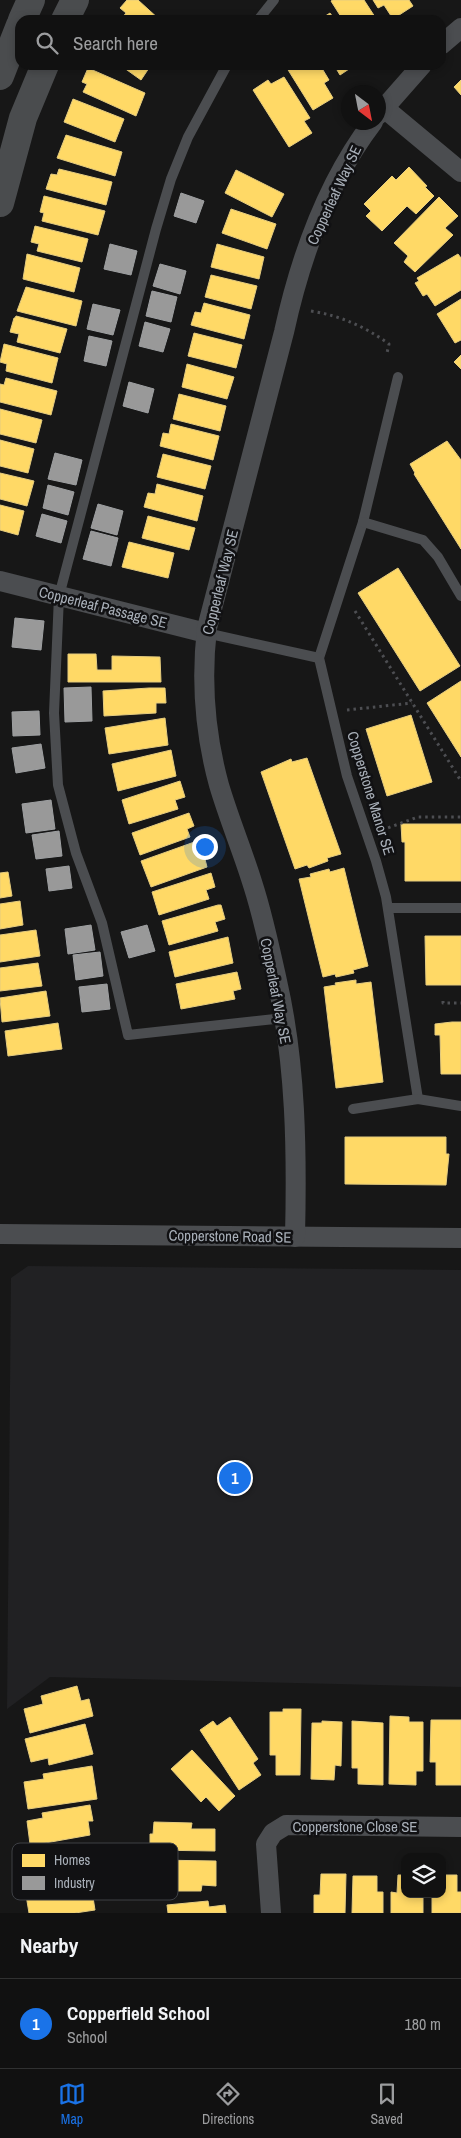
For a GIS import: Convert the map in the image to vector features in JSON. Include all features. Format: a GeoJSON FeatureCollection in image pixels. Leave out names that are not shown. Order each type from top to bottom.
{"type":"FeatureCollection","features":[{"type":"Feature","properties":{"kind":"street"},"geometry":{"type":"LineString","coordinates":[[24,15],[31,0]]}},
{"type":"Feature","properties":{"kind":"street"},"geometry":{"type":"LineString","coordinates":[[68,15],[75,0]]}},
{"type":"Feature","properties":{"kind":"street"},"geometry":{"type":"LineString","coordinates":[[446,41],[461,28]]}},
{"type":"Feature","properties":{"kind":"street"},"geometry":{"type":"LineString","coordinates":[[0,76],[15,38]]}},
{"type":"Feature","properties":{"kind":"street"},"geometry":{"type":"LineString","coordinates":[[0,203],[23,118],[43,70]]}},
{"type":"Feature","properties":{"kind":"street","name":"Copperleaf Way SE"},"geometry":{"type":"LineString","coordinates":[[386,107],[418,70]]}},
{"type":"Feature","properties":{"kind":"street"},"geometry":{"type":"LineString","coordinates":[[386,120],[461,172]]}},
{"type":"Feature","properties":{"kind":"street","name":"Copperleaf Way SE"},"geometry":{"type":"LineString","coordinates":[[295,1237],[294,1117],[284,1018],[278,983],[254,887],[220,786],[207,728],[204,689],[206,634],[293,293],[318,222],[358,142],[367,130]]}},
{"type":"Feature","properties":{"kind":"street","name":"Copperleaf Passage SE"},"geometry":{"type":"LineString","coordinates":[[0,581],[206,634]]}},
{"type":"Feature","properties":{"kind":"street","name":"Copperstone Road SE"},"geometry":{"type":"LineString","coordinates":[[0,1234],[461,1238]]}},
{"type":"Feature","properties":{"kind":"street","name":"Copperstone Close SE"},"geometry":{"type":"LineString","coordinates":[[271,1913],[266,1844],[273,1833],[286,1825],[461,1827]]}},
{"type":"Feature","properties":{"kind":"lane"},"geometry":{"type":"LineString","coordinates":[[262,15],[274,0]]}},
{"type":"Feature","properties":{"kind":"lane"},"geometry":{"type":"LineString","coordinates":[[224,70],[188,136],[171,179],[146,266],[59,596],[54,713],[58,785],[76,853],[102,923],[128,1035],[284,1018]]}},
{"type":"Feature","properties":{"kind":"lane"},"geometry":{"type":"LineString","coordinates":[[206,634],[319,658],[363,522],[398,377]]}},
{"type":"Feature","properties":{"kind":"lane"},"geometry":{"type":"LineString","coordinates":[[363,522],[423,540],[438,557],[461,596]]}},
{"type":"Feature","properties":{"kind":"lane","name":"Copperstone Manor SE"},"geometry":{"type":"LineString","coordinates":[[319,658],[347,776],[376,862],[388,908],[418,1098]]}},
{"type":"Feature","properties":{"kind":"lane"},"geometry":{"type":"LineString","coordinates":[[388,908],[461,908]]}},
{"type":"Feature","properties":{"kind":"lane"},"geometry":{"type":"LineString","coordinates":[[353,1109],[418,1098],[461,1106]]}},
{"type":"Feature","properties":{"kind":"path"},"geometry":{"type":"LineString","coordinates":[[311,311],[334,315],[357,324],[389,344],[387,353]]}},
{"type":"Feature","properties":{"kind":"path"},"geometry":{"type":"LineString","coordinates":[[355,611],[461,781]]}},
{"type":"Feature","properties":{"kind":"path"},"geometry":{"type":"LineString","coordinates":[[346,710],[412,703]]}},
{"type":"Feature","properties":{"kind":"path"},"geometry":{"type":"LineString","coordinates":[[381,830],[418,817],[461,817]]}},
{"type":"Feature","properties":{"kind":"path"},"geometry":{"type":"LineString","coordinates":[[443,1000],[443,1002],[461,1002]]}},
{"type":"Feature","properties":{"kind":"shaded area"},"geometry":{"type":"Polygon","coordinates":[[[28,1266],[461,1270],[461,1687],[50,1677],[7,1709],[11,1278],[28,1266]]]}},
{"type":"Feature","properties":{"kind":"building: Homes"},"geometry":{"type":"Polygon","coordinates":[[[127,0],[138,0],[154,15],[124,15],[126,13],[120,8],[127,0]]]}},
{"type":"Feature","properties":{"kind":"building: Homes"},"geometry":{"type":"Polygon","coordinates":[[[364,0],[374,15],[340,15],[331,1],[364,0]]]}},
{"type":"Feature","properties":{"kind":"building: Homes"},"geometry":{"type":"Polygon","coordinates":[[[373,0],[409,0],[413,6],[399,15],[390,15],[384,5],[378,8],[373,0]]]}},
{"type":"Feature","properties":{"kind":"building: Homes"},"geometry":{"type":"Polygon","coordinates":[[[87,70],[93,70],[145,93],[136,116],[83,92],[87,84],[82,82],[87,70]]]}},
{"type":"Feature","properties":{"kind":"building: Homes"},"geometry":{"type":"Polygon","coordinates":[[[127,70],[148,70],[141,80],[127,70]]]}},
{"type":"Feature","properties":{"kind":"building: Homes"},"geometry":{"type":"Polygon","coordinates":[[[288,70],[323,70],[329,80],[324,83],[333,98],[313,110],[288,70]]]}},
{"type":"Feature","properties":{"kind":"building: Homes"},"geometry":{"type":"Polygon","coordinates":[[[337,70],[348,70],[340,75],[337,70]]]}},
{"type":"Feature","properties":{"kind":"building: Homes"},"geometry":{"type":"Polygon","coordinates":[[[284,77],[310,118],[304,121],[312,133],[289,147],[253,90],[268,80],[271,84],[284,77]]]}},
{"type":"Feature","properties":{"kind":"building: Homes"},"geometry":{"type":"Polygon","coordinates":[[[461,80],[461,95],[454,87],[461,80]]]}},
{"type":"Feature","properties":{"kind":"building: Homes"},"geometry":{"type":"Polygon","coordinates":[[[73,99],[124,119],[115,142],[64,122],[73,99]]]}},
{"type":"Feature","properties":{"kind":"building: Homes"},"geometry":{"type":"Polygon","coordinates":[[[66,135],[122,152],[115,176],[57,158],[66,135]]]}},
{"type":"Feature","properties":{"kind":"building: Homes"},"geometry":{"type":"Polygon","coordinates":[[[409,167],[434,196],[416,214],[407,206],[382,231],[366,216],[371,211],[364,204],[392,176],[396,180],[409,167]]]}},
{"type":"Feature","properties":{"kind":"building: Homes"},"geometry":{"type":"Polygon","coordinates":[[[59,169],[112,182],[106,205],[46,189],[51,174],[57,175],[59,169]]]}},
{"type":"Feature","properties":{"kind":"building: Homes"},"geometry":{"type":"Polygon","coordinates":[[[236,170],[284,194],[272,217],[225,193],[236,170]]]}},
{"type":"Feature","properties":{"kind":"building: Homes"},"geometry":{"type":"Polygon","coordinates":[[[44,196],[105,211],[98,235],[42,221],[44,213],[40,212],[44,196]]]}},
{"type":"Feature","properties":{"kind":"building: Homes"},"geometry":{"type":"Polygon","coordinates":[[[439,197],[458,216],[445,228],[453,235],[415,272],[404,262],[408,256],[394,243],[439,197]]]}},
{"type":"Feature","properties":{"kind":"building: Homes"},"geometry":{"type":"Polygon","coordinates":[[[231,209],[276,224],[267,249],[222,233],[231,209]]]}},
{"type":"Feature","properties":{"kind":"building: Homes"},"geometry":{"type":"Polygon","coordinates":[[[35,226],[88,239],[82,262],[37,251],[39,244],[31,242],[35,226]]]}},
{"type":"Feature","properties":{"kind":"building: Homes"},"geometry":{"type":"Polygon","coordinates":[[[217,244],[264,257],[259,279],[211,267],[217,244]]]}},
{"type":"Feature","properties":{"kind":"building: Homes"},"geometry":{"type":"Polygon","coordinates":[[[27,254],[80,268],[74,292],[23,279],[27,254]]]}},
{"type":"Feature","properties":{"kind":"building: Homes"},"geometry":{"type":"Polygon","coordinates":[[[458,254],[461,258],[461,290],[435,306],[427,294],[423,296],[415,283],[419,281],[417,278],[458,254]]]}},
{"type":"Feature","properties":{"kind":"building: Homes"},"geometry":{"type":"Polygon","coordinates":[[[211,275],[257,286],[251,309],[205,297],[211,275]]]}},
{"type":"Feature","properties":{"kind":"building: Homes"},"geometry":{"type":"Polygon","coordinates":[[[26,287],[82,301],[76,326],[17,311],[26,287]]]}},
{"type":"Feature","properties":{"kind":"building: Homes"},"geometry":{"type":"Polygon","coordinates":[[[461,299],[461,340],[455,343],[437,314],[461,299]]]}},
{"type":"Feature","properties":{"kind":"building: Homes"},"geometry":{"type":"Polygon","coordinates":[[[204,303],[250,315],[244,339],[191,325],[195,312],[201,313],[204,303]]]}},
{"type":"Feature","properties":{"kind":"building: Homes"},"geometry":{"type":"Polygon","coordinates":[[[16,316],[67,329],[60,353],[17,342],[19,334],[10,332],[16,316]]]}},
{"type":"Feature","properties":{"kind":"building: Homes"},"geometry":{"type":"Polygon","coordinates":[[[194,333],[242,345],[236,368],[188,356],[194,333]]]}},
{"type":"Feature","properties":{"kind":"building: Homes"},"geometry":{"type":"Polygon","coordinates":[[[4,344],[58,358],[52,383],[6,371],[7,364],[0,362],[4,344]]]}},
{"type":"Feature","properties":{"kind":"building: Homes"},"geometry":{"type":"Polygon","coordinates":[[[461,355],[461,369],[454,362],[461,355]]]}},
{"type":"Feature","properties":{"kind":"building: Homes"},"geometry":{"type":"Polygon","coordinates":[[[187,364],[234,377],[227,399],[182,387],[187,364]]]}},
{"type":"Feature","properties":{"kind":"building: Homes"},"geometry":{"type":"Polygon","coordinates":[[[6,378],[57,391],[51,415],[0,402],[0,384],[4,385],[6,378]]]}},
{"type":"Feature","properties":{"kind":"building: Homes"},"geometry":{"type":"Polygon","coordinates":[[[179,394],[226,406],[220,431],[173,419],[179,394]]]}},
{"type":"Feature","properties":{"kind":"building: Homes"},"geometry":{"type":"Polygon","coordinates":[[[0,409],[42,420],[36,443],[0,434],[0,409]]]}},
{"type":"Feature","properties":{"kind":"building: Homes"},"geometry":{"type":"Polygon","coordinates":[[[171,424],[219,436],[213,460],[160,446],[163,433],[169,434],[171,424]]]}},
{"type":"Feature","properties":{"kind":"building: Homes"},"geometry":{"type":"Polygon","coordinates":[[[0,440],[34,449],[28,473],[0,466],[0,440]]]}},
{"type":"Feature","properties":{"kind":"building: Homes"},"geometry":{"type":"Polygon","coordinates":[[[447,441],[461,460],[461,549],[414,474],[410,464],[447,441]]]}},
{"type":"Feature","properties":{"kind":"building: Homes"},"geometry":{"type":"Polygon","coordinates":[[[163,454],[211,466],[205,489],[157,477],[163,454]]]}},
{"type":"Feature","properties":{"kind":"building: Homes"},"geometry":{"type":"Polygon","coordinates":[[[0,473],[34,481],[27,506],[0,499],[0,473]]]}},
{"type":"Feature","properties":{"kind":"building: Homes"},"geometry":{"type":"Polygon","coordinates":[[[157,484],[203,496],[197,521],[144,507],[148,493],[155,494],[157,484]]]}},
{"type":"Feature","properties":{"kind":"building: Homes"},"geometry":{"type":"Polygon","coordinates":[[[0,505],[24,511],[18,535],[0,530],[0,505]]]}},
{"type":"Feature","properties":{"kind":"building: Homes"},"geometry":{"type":"Polygon","coordinates":[[[148,516],[195,528],[189,550],[142,538],[148,516]]]}},
{"type":"Feature","properties":{"kind":"building: Homes"},"geometry":{"type":"Polygon","coordinates":[[[129,542],[174,553],[168,578],[122,567],[129,542]]]}},
{"type":"Feature","properties":{"kind":"building: Homes"},"geometry":{"type":"Polygon","coordinates":[[[398,568],[460,666],[420,691],[358,593],[398,568]]]}},
{"type":"Feature","properties":{"kind":"building: Homes"},"geometry":{"type":"Polygon","coordinates":[[[68,654],[96,654],[97,670],[112,670],[112,656],[160,657],[161,682],[68,682],[68,654]]]}},
{"type":"Feature","properties":{"kind":"building: Homes"},"geometry":{"type":"Polygon","coordinates":[[[461,681],[461,757],[427,703],[461,681]]]}},
{"type":"Feature","properties":{"kind":"building: Homes"},"geometry":{"type":"Polygon","coordinates":[[[165,688],[166,703],[156,703],[156,713],[104,716],[103,691],[165,688]]]}},
{"type":"Feature","properties":{"kind":"building: Homes"},"geometry":{"type":"Polygon","coordinates":[[[411,715],[432,782],[387,796],[366,729],[411,715]]]}},
{"type":"Feature","properties":{"kind":"building: Homes"},"geometry":{"type":"Polygon","coordinates":[[[165,718],[168,745],[109,754],[105,728],[165,718]]]}},
{"type":"Feature","properties":{"kind":"building: Homes"},"geometry":{"type":"Polygon","coordinates":[[[171,750],[176,776],[118,791],[112,764],[171,750]]]}},
{"type":"Feature","properties":{"kind":"building: Homes"},"geometry":{"type":"Polygon","coordinates":[[[307,758],[341,854],[327,858],[328,861],[309,868],[307,865],[295,869],[261,772],[291,759],[292,762],[307,758]]]}},
{"type":"Feature","properties":{"kind":"building: Homes"},"geometry":{"type":"Polygon","coordinates":[[[180,781],[185,797],[175,800],[178,809],[129,824],[122,800],[180,781]]]}},
{"type":"Feature","properties":{"kind":"building: Homes"},"geometry":{"type":"Polygon","coordinates":[[[189,813],[194,826],[187,829],[190,837],[140,855],[132,833],[189,813]]]}},
{"type":"Feature","properties":{"kind":"building: Homes"},"geometry":{"type":"Polygon","coordinates":[[[401,824],[461,824],[461,881],[405,881],[405,842],[402,842],[401,824]]]}},
{"type":"Feature","properties":{"kind":"building: Homes"},"geometry":{"type":"Polygon","coordinates":[[[200,840],[207,867],[151,887],[141,861],[200,840]]]}},
{"type":"Feature","properties":{"kind":"building: Homes"},"geometry":{"type":"Polygon","coordinates":[[[344,868],[368,966],[353,970],[354,973],[336,977],[335,974],[323,977],[299,879],[311,877],[310,874],[329,869],[330,872],[344,868]]]}},
{"type":"Feature","properties":{"kind":"building: Homes"},"geometry":{"type":"Polygon","coordinates":[[[8,872],[12,896],[0,898],[0,873],[8,872]]]}},
{"type":"Feature","properties":{"kind":"building: Homes"},"geometry":{"type":"Polygon","coordinates":[[[211,873],[215,887],[206,890],[209,899],[159,915],[152,892],[211,873]]]}},
{"type":"Feature","properties":{"kind":"building: Homes"},"geometry":{"type":"Polygon","coordinates":[[[20,901],[23,925],[0,929],[0,904],[20,901]]]}},
{"type":"Feature","properties":{"kind":"building: Homes"},"geometry":{"type":"Polygon","coordinates":[[[221,905],[225,919],[215,922],[218,931],[169,945],[162,921],[221,905]]]}},
{"type":"Feature","properties":{"kind":"building: Homes"},"geometry":{"type":"Polygon","coordinates":[[[36,930],[40,956],[0,962],[0,935],[36,930]]]}},
{"type":"Feature","properties":{"kind":"building: Homes"},"geometry":{"type":"Polygon","coordinates":[[[425,936],[461,936],[461,985],[426,985],[425,936]]]}},
{"type":"Feature","properties":{"kind":"building: Homes"},"geometry":{"type":"Polygon","coordinates":[[[228,937],[233,963],[175,977],[169,952],[228,937]]]}},
{"type":"Feature","properties":{"kind":"building: Homes"},"geometry":{"type":"Polygon","coordinates":[[[38,963],[42,986],[0,991],[0,968],[38,963]]]}},
{"type":"Feature","properties":{"kind":"building: Homes"},"geometry":{"type":"Polygon","coordinates":[[[237,972],[241,989],[233,991],[235,999],[181,1009],[176,984],[237,972]]]}},
{"type":"Feature","properties":{"kind":"building: Homes"},"geometry":{"type":"Polygon","coordinates":[[[356,980],[356,984],[371,982],[383,1082],[336,1088],[324,987],[336,985],[335,983],[356,980]]]}},
{"type":"Feature","properties":{"kind":"building: Homes"},"geometry":{"type":"Polygon","coordinates":[[[46,991],[50,1016],[2,1022],[0,998],[46,991]]]}},
{"type":"Feature","properties":{"kind":"building: Homes"},"geometry":{"type":"Polygon","coordinates":[[[461,1022],[461,1074],[441,1074],[440,1035],[435,1035],[435,1024],[461,1022]]]}},
{"type":"Feature","properties":{"kind":"building: Homes"},"geometry":{"type":"Polygon","coordinates":[[[58,1023],[62,1049],[8,1056],[5,1031],[58,1023]]]}},
{"type":"Feature","properties":{"kind":"building: Homes"},"geometry":{"type":"Polygon","coordinates":[[[345,1137],[446,1137],[446,1154],[449,1154],[446,1185],[345,1184],[345,1137]]]}},
{"type":"Feature","properties":{"kind":"building: Homes"},"geometry":{"type":"Polygon","coordinates":[[[77,1686],[81,1701],[89,1699],[93,1716],[30,1733],[24,1709],[43,1704],[41,1696],[77,1686]]]}},
{"type":"Feature","properties":{"kind":"building: Homes"},"geometry":{"type":"Polygon","coordinates":[[[283,1709],[301,1709],[300,1775],[276,1775],[276,1755],[270,1755],[270,1712],[283,1712],[283,1709]]]}},
{"type":"Feature","properties":{"kind":"building: Homes"},"geometry":{"type":"Polygon","coordinates":[[[390,1716],[409,1717],[409,1722],[423,1722],[423,1771],[416,1771],[416,1785],[389,1784],[390,1716]]]}},
{"type":"Feature","properties":{"kind":"building: Homes"},"geometry":{"type":"Polygon","coordinates":[[[230,1717],[258,1759],[253,1763],[261,1775],[239,1790],[200,1730],[213,1721],[217,1726],[230,1717]]]}},
{"type":"Feature","properties":{"kind":"building: Homes"},"geometry":{"type":"Polygon","coordinates":[[[431,1720],[461,1720],[461,1785],[436,1785],[436,1762],[430,1762],[431,1720]]]}},
{"type":"Feature","properties":{"kind":"building: Homes"},"geometry":{"type":"Polygon","coordinates":[[[322,1721],[342,1722],[341,1766],[335,1765],[334,1780],[311,1779],[312,1723],[322,1723],[322,1721]]]}},
{"type":"Feature","properties":{"kind":"building: Homes"},"geometry":{"type":"Polygon","coordinates":[[[352,1721],[383,1723],[383,1785],[358,1784],[358,1768],[352,1768],[352,1721]]]}},
{"type":"Feature","properties":{"kind":"building: Homes"},"geometry":{"type":"Polygon","coordinates":[[[85,1724],[93,1754],[49,1765],[48,1758],[31,1762],[25,1739],[85,1724]]]}},
{"type":"Feature","properties":{"kind":"building: Homes"},"geometry":{"type":"Polygon","coordinates":[[[192,1750],[235,1796],[219,1811],[206,1797],[201,1802],[171,1769],[192,1750]]]}},
{"type":"Feature","properties":{"kind":"building: Homes"},"geometry":{"type":"Polygon","coordinates":[[[92,1766],[97,1799],[28,1809],[24,1782],[44,1779],[43,1774],[92,1766]]]}},
{"type":"Feature","properties":{"kind":"building: Homes"},"geometry":{"type":"Polygon","coordinates":[[[90,1805],[93,1821],[88,1821],[90,1835],[45,1843],[30,1843],[27,1821],[43,1818],[42,1813],[90,1805]]]}},
{"type":"Feature","properties":{"kind":"building: Homes"},"geometry":{"type":"Polygon","coordinates":[[[154,1822],[192,1823],[191,1829],[215,1829],[215,1851],[178,1850],[178,1843],[150,1843],[150,1834],[153,1834],[154,1822]]]}},
{"type":"Feature","properties":{"kind":"building: Homes"},"geometry":{"type":"Polygon","coordinates":[[[178,1860],[216,1861],[216,1886],[202,1885],[201,1891],[178,1891],[178,1860]]]}},
{"type":"Feature","properties":{"kind":"building: Homes"},"geometry":{"type":"Polygon","coordinates":[[[321,1874],[346,1874],[345,1913],[314,1913],[314,1895],[320,1895],[321,1874]]]}},
{"type":"Feature","properties":{"kind":"building: Homes"},"geometry":{"type":"Polygon","coordinates":[[[398,1875],[401,1875],[401,1898],[423,1898],[423,1913],[391,1913],[391,1892],[397,1893],[398,1875]]]}},
{"type":"Feature","properties":{"kind":"building: Homes"},"geometry":{"type":"Polygon","coordinates":[[[446,1875],[457,1875],[457,1892],[461,1892],[461,1913],[432,1913],[432,1898],[446,1898],[446,1875]]]}},
{"type":"Feature","properties":{"kind":"building: Homes"},"geometry":{"type":"Polygon","coordinates":[[[353,1876],[377,1876],[377,1892],[383,1892],[383,1913],[352,1913],[353,1876]]]}},
{"type":"Feature","properties":{"kind":"building: Homes"},"geometry":{"type":"Polygon","coordinates":[[[27,1900],[93,1900],[95,1910],[75,1913],[29,1913],[27,1900]]]}},
{"type":"Feature","properties":{"kind":"building: Homes"},"geometry":{"type":"Polygon","coordinates":[[[208,1901],[209,1907],[225,1905],[226,1913],[168,1913],[167,1905],[208,1901]]]}},
{"type":"Feature","properties":{"kind":"building: Industry"},"geometry":{"type":"Polygon","coordinates":[[[181,193],[204,201],[196,223],[174,216],[181,193]]]}},
{"type":"Feature","properties":{"kind":"building: Industry"},"geometry":{"type":"Polygon","coordinates":[[[110,244],[137,251],[131,275],[104,269],[110,244]]]}},
{"type":"Feature","properties":{"kind":"building: Industry"},"geometry":{"type":"Polygon","coordinates":[[[160,264],[186,271],[180,294],[153,286],[160,264]]]}},
{"type":"Feature","properties":{"kind":"building: Industry"},"geometry":{"type":"Polygon","coordinates":[[[152,291],[177,297],[171,322],[146,316],[152,291]]]}},
{"type":"Feature","properties":{"kind":"building: Industry"},"geometry":{"type":"Polygon","coordinates":[[[93,304],[120,310],[113,335],[87,329],[93,304]]]}},
{"type":"Feature","properties":{"kind":"building: Industry"},"geometry":{"type":"Polygon","coordinates":[[[145,322],[170,329],[163,352],[139,346],[145,322]]]}},
{"type":"Feature","properties":{"kind":"building: Industry"},"geometry":{"type":"Polygon","coordinates":[[[89,336],[112,341],[106,366],[84,361],[89,336]]]}},
{"type":"Feature","properties":{"kind":"building: Industry"},"geometry":{"type":"Polygon","coordinates":[[[129,382],[154,389],[148,413],[123,406],[129,382]]]}},
{"type":"Feature","properties":{"kind":"building: Industry"},"geometry":{"type":"Polygon","coordinates":[[[55,453],[82,460],[76,485],[48,479],[55,453]]]}},
{"type":"Feature","properties":{"kind":"building: Industry"},"geometry":{"type":"Polygon","coordinates":[[[48,485],[74,492],[68,515],[43,508],[48,485]]]}},
{"type":"Feature","properties":{"kind":"building: Industry"},"geometry":{"type":"Polygon","coordinates":[[[98,504],[123,511],[117,535],[91,528],[98,504]]]}},
{"type":"Feature","properties":{"kind":"building: Industry"},"geometry":{"type":"Polygon","coordinates":[[[42,514],[67,521],[61,543],[36,536],[42,514]]]}},
{"type":"Feature","properties":{"kind":"building: Industry"},"geometry":{"type":"Polygon","coordinates":[[[91,531],[118,538],[111,566],[83,559],[91,531]]]}},
{"type":"Feature","properties":{"kind":"building: Industry"},"geometry":{"type":"Polygon","coordinates":[[[15,618],[44,621],[41,650],[12,647],[15,618]]]}},
{"type":"Feature","properties":{"kind":"building: Industry"},"geometry":{"type":"Polygon","coordinates":[[[91,687],[92,721],[65,722],[64,688],[91,687]]]}},
{"type":"Feature","properties":{"kind":"building: Industry"},"geometry":{"type":"Polygon","coordinates":[[[39,711],[40,735],[13,736],[12,712],[39,711]]]}},
{"type":"Feature","properties":{"kind":"building: Industry"},"geometry":{"type":"Polygon","coordinates":[[[41,744],[45,768],[16,773],[12,748],[41,744]]]}},
{"type":"Feature","properties":{"kind":"building: Industry"},"geometry":{"type":"Polygon","coordinates":[[[51,800],[55,829],[26,833],[22,804],[51,800]]]}},
{"type":"Feature","properties":{"kind":"building: Industry"},"geometry":{"type":"Polygon","coordinates":[[[59,831],[62,856],[36,859],[32,835],[59,831]]]}},
{"type":"Feature","properties":{"kind":"building: Industry"},"geometry":{"type":"Polygon","coordinates":[[[69,866],[72,888],[49,891],[46,869],[69,866]]]}},
{"type":"Feature","properties":{"kind":"building: Industry"},"geometry":{"type":"Polygon","coordinates":[[[91,925],[95,950],[68,954],[65,929],[91,925]]]}},
{"type":"Feature","properties":{"kind":"building: Industry"},"geometry":{"type":"Polygon","coordinates":[[[147,925],[155,951],[129,958],[121,932],[147,925]]]}},
{"type":"Feature","properties":{"kind":"building: Industry"},"geometry":{"type":"Polygon","coordinates":[[[100,952],[103,976],[76,980],[73,955],[100,952]]]}},
{"type":"Feature","properties":{"kind":"building: Industry"},"geometry":{"type":"Polygon","coordinates":[[[107,984],[110,1009],[82,1012],[79,987],[107,984]]]}},
{"type":"Feature","properties":{"kind":"place","name":"Copperfield School"},"geometry":{"type":"Point","coordinates":[235,1478]}}]}
